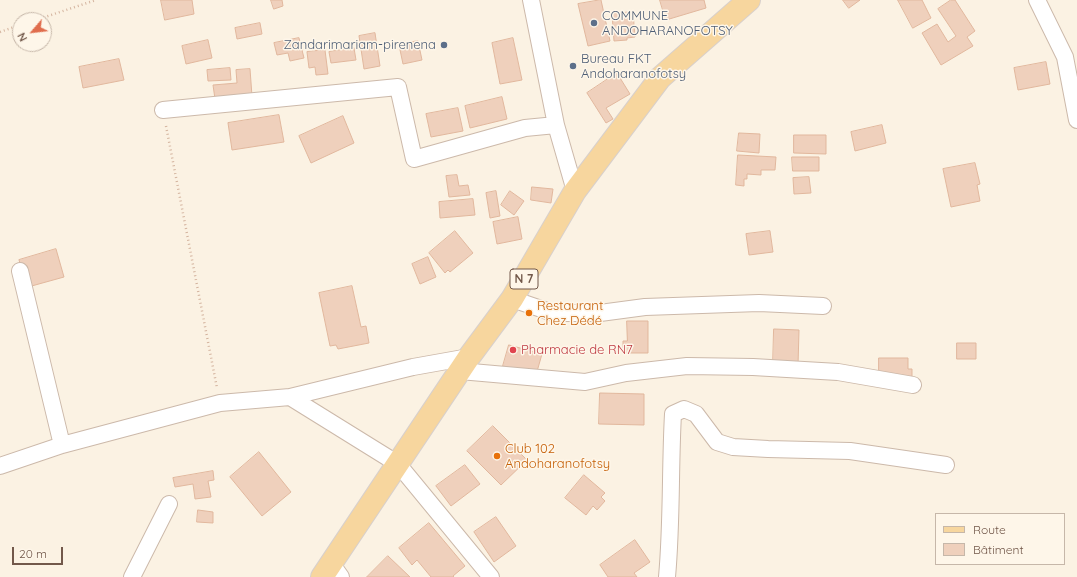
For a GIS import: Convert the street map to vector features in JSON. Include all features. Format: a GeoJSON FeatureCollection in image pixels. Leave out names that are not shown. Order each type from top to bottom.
{"type":"FeatureCollection","features":[{"type":"Feature","properties":{"kind":"main road","name":"N 7"},"geometry":{"type":"LineString","coordinates":[[331,572],[398,464],[464,364],[512,299],[575,191],[660,78],[749,0]]}},
{"type":"Feature","properties":{"kind":"street"},"geometry":{"type":"LineString","coordinates":[[531,0],[556,125],[575,191]]}},
{"type":"Feature","properties":{"kind":"street"},"geometry":{"type":"LineString","coordinates":[[1037,0],[1044,11],[1065,57],[1077,120]]}},
{"type":"Feature","properties":{"kind":"street"},"geometry":{"type":"LineString","coordinates":[[163,110],[398,87],[414,159],[525,128],[556,125]]}},
{"type":"Feature","properties":{"kind":"street"},"geometry":{"type":"LineString","coordinates":[[20,271],[62,445]]}},
{"type":"Feature","properties":{"kind":"street"},"geometry":{"type":"LineString","coordinates":[[512,299],[553,313],[600,313],[645,307],[759,303],[823,306]]}},
{"type":"Feature","properties":{"kind":"street"},"geometry":{"type":"LineString","coordinates":[[0,466],[62,445],[220,403],[290,397],[413,367],[464,364],[585,382],[626,373],[688,366],[753,367],[838,372],[913,385]]}},
{"type":"Feature","properties":{"kind":"street"},"geometry":{"type":"LineString","coordinates":[[290,397],[398,464],[491,577]]}},
{"type":"Feature","properties":{"kind":"street"},"geometry":{"type":"LineString","coordinates":[[667,577],[670,538],[670,481],[673,414],[684,409],[696,414],[717,442],[732,447],[850,451],[946,465]]}},
{"type":"Feature","properties":{"kind":"street"},"geometry":{"type":"LineString","coordinates":[[132,577],[169,504]]}},
{"type":"Feature","properties":{"kind":"path"},"geometry":{"type":"LineString","coordinates":[[52,15],[96,0]]}},
{"type":"Feature","properties":{"kind":"path"},"geometry":{"type":"LineString","coordinates":[[0,32],[12,28]]}},
{"type":"Feature","properties":{"kind":"path"},"geometry":{"type":"LineString","coordinates":[[163,110],[220,403]]}},
{"type":"Feature","properties":{"kind":"building"},"geometry":{"type":"Polygon","coordinates":[[[161,0],[192,0],[194,14],[165,20],[161,0]]]}},
{"type":"Feature","properties":{"kind":"building"},"geometry":{"type":"Polygon","coordinates":[[[271,0],[282,0],[283,6],[274,9],[271,0]]]}},
{"type":"Feature","properties":{"kind":"building","name":"COMMUNE ANDOHARANOFOTSY"},"geometry":{"type":"Polygon","coordinates":[[[601,0],[610,41],[588,46],[578,4],[601,0]]]}},
{"type":"Feature","properties":{"kind":"building"},"geometry":{"type":"Polygon","coordinates":[[[660,0],[704,0],[706,8],[666,20],[660,0]]]}},
{"type":"Feature","properties":{"kind":"building"},"geometry":{"type":"Polygon","coordinates":[[[843,0],[860,0],[849,8],[843,0]]]}},
{"type":"Feature","properties":{"kind":"building"},"geometry":{"type":"Polygon","coordinates":[[[898,0],[922,0],[931,18],[913,28],[898,0]]]}},
{"type":"Feature","properties":{"kind":"building"},"geometry":{"type":"Polygon","coordinates":[[[951,0],[955,0],[975,31],[967,37],[973,46],[941,65],[922,33],[937,24],[948,42],[956,36],[938,9],[951,0]]]}},
{"type":"Feature","properties":{"kind":"building"},"geometry":{"type":"Polygon","coordinates":[[[633,12],[635,37],[627,38],[627,40],[614,41],[612,14],[633,12]]]}},
{"type":"Feature","properties":{"kind":"building"},"geometry":{"type":"Polygon","coordinates":[[[260,23],[262,34],[237,39],[235,28],[260,23]]]}},
{"type":"Feature","properties":{"kind":"building"},"geometry":{"type":"Polygon","coordinates":[[[375,33],[380,66],[364,69],[359,36],[375,33]]]}},
{"type":"Feature","properties":{"kind":"building"},"geometry":{"type":"Polygon","coordinates":[[[299,38],[304,58],[290,61],[288,53],[277,55],[274,43],[299,38]]]}},
{"type":"Feature","properties":{"kind":"building"},"geometry":{"type":"Polygon","coordinates":[[[513,38],[522,80],[500,84],[492,43],[513,38]]]}},
{"type":"Feature","properties":{"kind":"building"},"geometry":{"type":"Polygon","coordinates":[[[208,40],[212,58],[186,64],[182,46],[208,40]]]}},
{"type":"Feature","properties":{"kind":"building"},"geometry":{"type":"Polygon","coordinates":[[[418,41],[422,60],[403,64],[399,45],[418,41]]]}},
{"type":"Feature","properties":{"kind":"building"},"geometry":{"type":"Polygon","coordinates":[[[354,48],[356,60],[331,63],[329,52],[354,48]]]}},
{"type":"Feature","properties":{"kind":"building"},"geometry":{"type":"Polygon","coordinates":[[[325,50],[328,74],[316,75],[315,67],[309,68],[307,52],[325,50]]]}},
{"type":"Feature","properties":{"kind":"building"},"geometry":{"type":"Polygon","coordinates":[[[119,59],[124,80],[83,88],[79,67],[119,59]]]}},
{"type":"Feature","properties":{"kind":"building"},"geometry":{"type":"Polygon","coordinates":[[[1046,62],[1050,84],[1018,90],[1014,68],[1046,62]]]}},
{"type":"Feature","properties":{"kind":"building"},"geometry":{"type":"Polygon","coordinates":[[[230,68],[231,80],[208,81],[207,70],[230,68]]]}},
{"type":"Feature","properties":{"kind":"building"},"geometry":{"type":"Polygon","coordinates":[[[250,69],[252,96],[215,99],[213,85],[237,83],[236,70],[250,69]]]}},
{"type":"Feature","properties":{"kind":"building"},"geometry":{"type":"Polygon","coordinates":[[[617,73],[630,94],[606,108],[613,119],[606,123],[587,93],[617,73]]]}},
{"type":"Feature","properties":{"kind":"building"},"geometry":{"type":"Polygon","coordinates":[[[502,97],[507,119],[470,128],[465,106],[502,97]]]}},
{"type":"Feature","properties":{"kind":"building"},"geometry":{"type":"Polygon","coordinates":[[[458,108],[463,131],[431,137],[426,114],[458,108]]]}},
{"type":"Feature","properties":{"kind":"building"},"geometry":{"type":"Polygon","coordinates":[[[279,115],[284,142],[232,150],[228,123],[279,115]]]}},
{"type":"Feature","properties":{"kind":"building"},"geometry":{"type":"Polygon","coordinates":[[[343,116],[354,143],[311,163],[299,136],[343,116]]]}},
{"type":"Feature","properties":{"kind":"building"},"geometry":{"type":"Polygon","coordinates":[[[882,125],[886,143],[855,151],[851,132],[882,125]]]}},
{"type":"Feature","properties":{"kind":"building"},"geometry":{"type":"Polygon","coordinates":[[[739,133],[760,134],[759,153],[737,151],[739,133]]]}},
{"type":"Feature","properties":{"kind":"building"},"geometry":{"type":"Polygon","coordinates":[[[794,135],[826,135],[826,154],[794,153],[794,135]]]}},
{"type":"Feature","properties":{"kind":"building"},"geometry":{"type":"Polygon","coordinates":[[[738,155],[776,157],[775,170],[761,170],[761,175],[747,174],[747,179],[744,179],[744,186],[736,185],[738,155]]]}},
{"type":"Feature","properties":{"kind":"building"},"geometry":{"type":"Polygon","coordinates":[[[792,157],[819,157],[819,171],[793,171],[792,157]]]}},
{"type":"Feature","properties":{"kind":"building"},"geometry":{"type":"Polygon","coordinates":[[[975,163],[980,184],[977,185],[980,201],[951,207],[943,169],[975,163]]]}},
{"type":"Feature","properties":{"kind":"building"},"geometry":{"type":"Polygon","coordinates":[[[457,175],[459,186],[468,185],[470,195],[449,197],[446,176],[457,175]]]}},
{"type":"Feature","properties":{"kind":"building"},"geometry":{"type":"Polygon","coordinates":[[[809,177],[811,193],[794,194],[793,178],[809,177]]]}},
{"type":"Feature","properties":{"kind":"building"},"geometry":{"type":"Polygon","coordinates":[[[532,187],[553,189],[551,203],[531,200],[532,187]]]}},
{"type":"Feature","properties":{"kind":"building"},"geometry":{"type":"Polygon","coordinates":[[[496,191],[500,216],[490,218],[486,193],[496,191]]]}},
{"type":"Feature","properties":{"kind":"building"},"geometry":{"type":"Polygon","coordinates":[[[510,191],[524,201],[514,215],[501,205],[510,191]]]}},
{"type":"Feature","properties":{"kind":"building"},"geometry":{"type":"Polygon","coordinates":[[[473,199],[475,215],[440,218],[439,202],[473,199]]]}},
{"type":"Feature","properties":{"kind":"building"},"geometry":{"type":"Polygon","coordinates":[[[518,217],[522,239],[497,244],[493,222],[518,217]]]}},
{"type":"Feature","properties":{"kind":"building"},"geometry":{"type":"Polygon","coordinates":[[[455,231],[473,253],[450,272],[448,270],[445,273],[429,253],[455,231]]]}},
{"type":"Feature","properties":{"kind":"building"},"geometry":{"type":"Polygon","coordinates":[[[770,231],[773,252],[749,255],[746,234],[770,231]]]}},
{"type":"Feature","properties":{"kind":"building"},"geometry":{"type":"Polygon","coordinates":[[[56,249],[64,277],[28,287],[19,260],[56,249]]]}},
{"type":"Feature","properties":{"kind":"building"},"geometry":{"type":"Polygon","coordinates":[[[428,257],[436,277],[420,284],[412,264],[428,257]]]}},
{"type":"Feature","properties":{"kind":"building"},"geometry":{"type":"Polygon","coordinates":[[[352,286],[361,327],[366,326],[369,343],[338,349],[336,345],[330,346],[319,293],[352,286]]]}},
{"type":"Feature","properties":{"kind":"building"},"geometry":{"type":"Polygon","coordinates":[[[627,321],[648,321],[648,353],[623,353],[623,341],[627,341],[627,321]]]}},
{"type":"Feature","properties":{"kind":"building"},"geometry":{"type":"Polygon","coordinates":[[[774,329],[799,330],[798,366],[773,365],[774,329]]]}},
{"type":"Feature","properties":{"kind":"building"},"geometry":{"type":"Polygon","coordinates":[[[957,343],[976,343],[976,359],[957,359],[957,343]]]}},
{"type":"Feature","properties":{"kind":"building"},"geometry":{"type":"Polygon","coordinates":[[[509,345],[542,354],[536,375],[503,366],[509,345]]]}},
{"type":"Feature","properties":{"kind":"building"},"geometry":{"type":"Polygon","coordinates":[[[879,358],[908,358],[908,369],[912,369],[912,377],[879,377],[879,358]]]}},
{"type":"Feature","properties":{"kind":"building"},"geometry":{"type":"Polygon","coordinates":[[[600,393],[644,394],[644,425],[599,424],[600,393]]]}},
{"type":"Feature","properties":{"kind":"building","name":"Club 102 Andoharanofotsy"},"geometry":{"type":"Polygon","coordinates":[[[493,426],[527,460],[501,485],[467,451],[493,426]]]}},
{"type":"Feature","properties":{"kind":"building"},"geometry":{"type":"Polygon","coordinates":[[[259,452],[291,492],[262,516],[230,477],[259,452]]]}},
{"type":"Feature","properties":{"kind":"building"},"geometry":{"type":"Polygon","coordinates":[[[465,465],[480,484],[451,506],[436,486],[465,465]]]}},
{"type":"Feature","properties":{"kind":"building"},"geometry":{"type":"Polygon","coordinates":[[[213,471],[214,480],[208,481],[211,497],[195,499],[193,484],[175,487],[173,478],[213,471]]]}},
{"type":"Feature","properties":{"kind":"building"},"geometry":{"type":"Polygon","coordinates":[[[584,475],[605,493],[601,497],[605,501],[597,510],[593,506],[586,515],[565,498],[584,475]]]}},
{"type":"Feature","properties":{"kind":"building"},"geometry":{"type":"Polygon","coordinates":[[[198,510],[213,512],[213,523],[197,522],[198,510]]]}},
{"type":"Feature","properties":{"kind":"building"},"geometry":{"type":"Polygon","coordinates":[[[496,517],[516,546],[494,562],[474,532],[496,517]]]}},
{"type":"Feature","properties":{"kind":"building"},"geometry":{"type":"Polygon","coordinates":[[[429,523],[465,566],[453,576],[454,577],[431,577],[417,560],[412,565],[399,548],[429,523]]]}},
{"type":"Feature","properties":{"kind":"building"},"geometry":{"type":"Polygon","coordinates":[[[635,540],[650,562],[634,573],[637,577],[608,577],[600,565],[635,540]]]}},
{"type":"Feature","properties":{"kind":"building"},"geometry":{"type":"Polygon","coordinates":[[[388,556],[410,577],[367,577],[388,556]]]}},
{"type":"Feature","properties":{"kind":"place","name":"COMMUNE ANDOHARANOFOTSY"},"geometry":{"type":"Point","coordinates":[594,23]}},
{"type":"Feature","properties":{"kind":"place","name":"Zandarimariam-pirenena"},"geometry":{"type":"Point","coordinates":[444,45]}},
{"type":"Feature","properties":{"kind":"place","name":"Bureau FKT Andoharanofotsy"},"geometry":{"type":"Point","coordinates":[573,66]}},
{"type":"Feature","properties":{"kind":"place","name":"Restaurant Chez Dédé"},"geometry":{"type":"Point","coordinates":[529,313]}},
{"type":"Feature","properties":{"kind":"place","name":"Pharmacie de RN7"},"geometry":{"type":"Point","coordinates":[513,350]}},
{"type":"Feature","properties":{"kind":"place","name":"Club 102 Andoharanofotsy"},"geometry":{"type":"Point","coordinates":[497,456]}}]}
